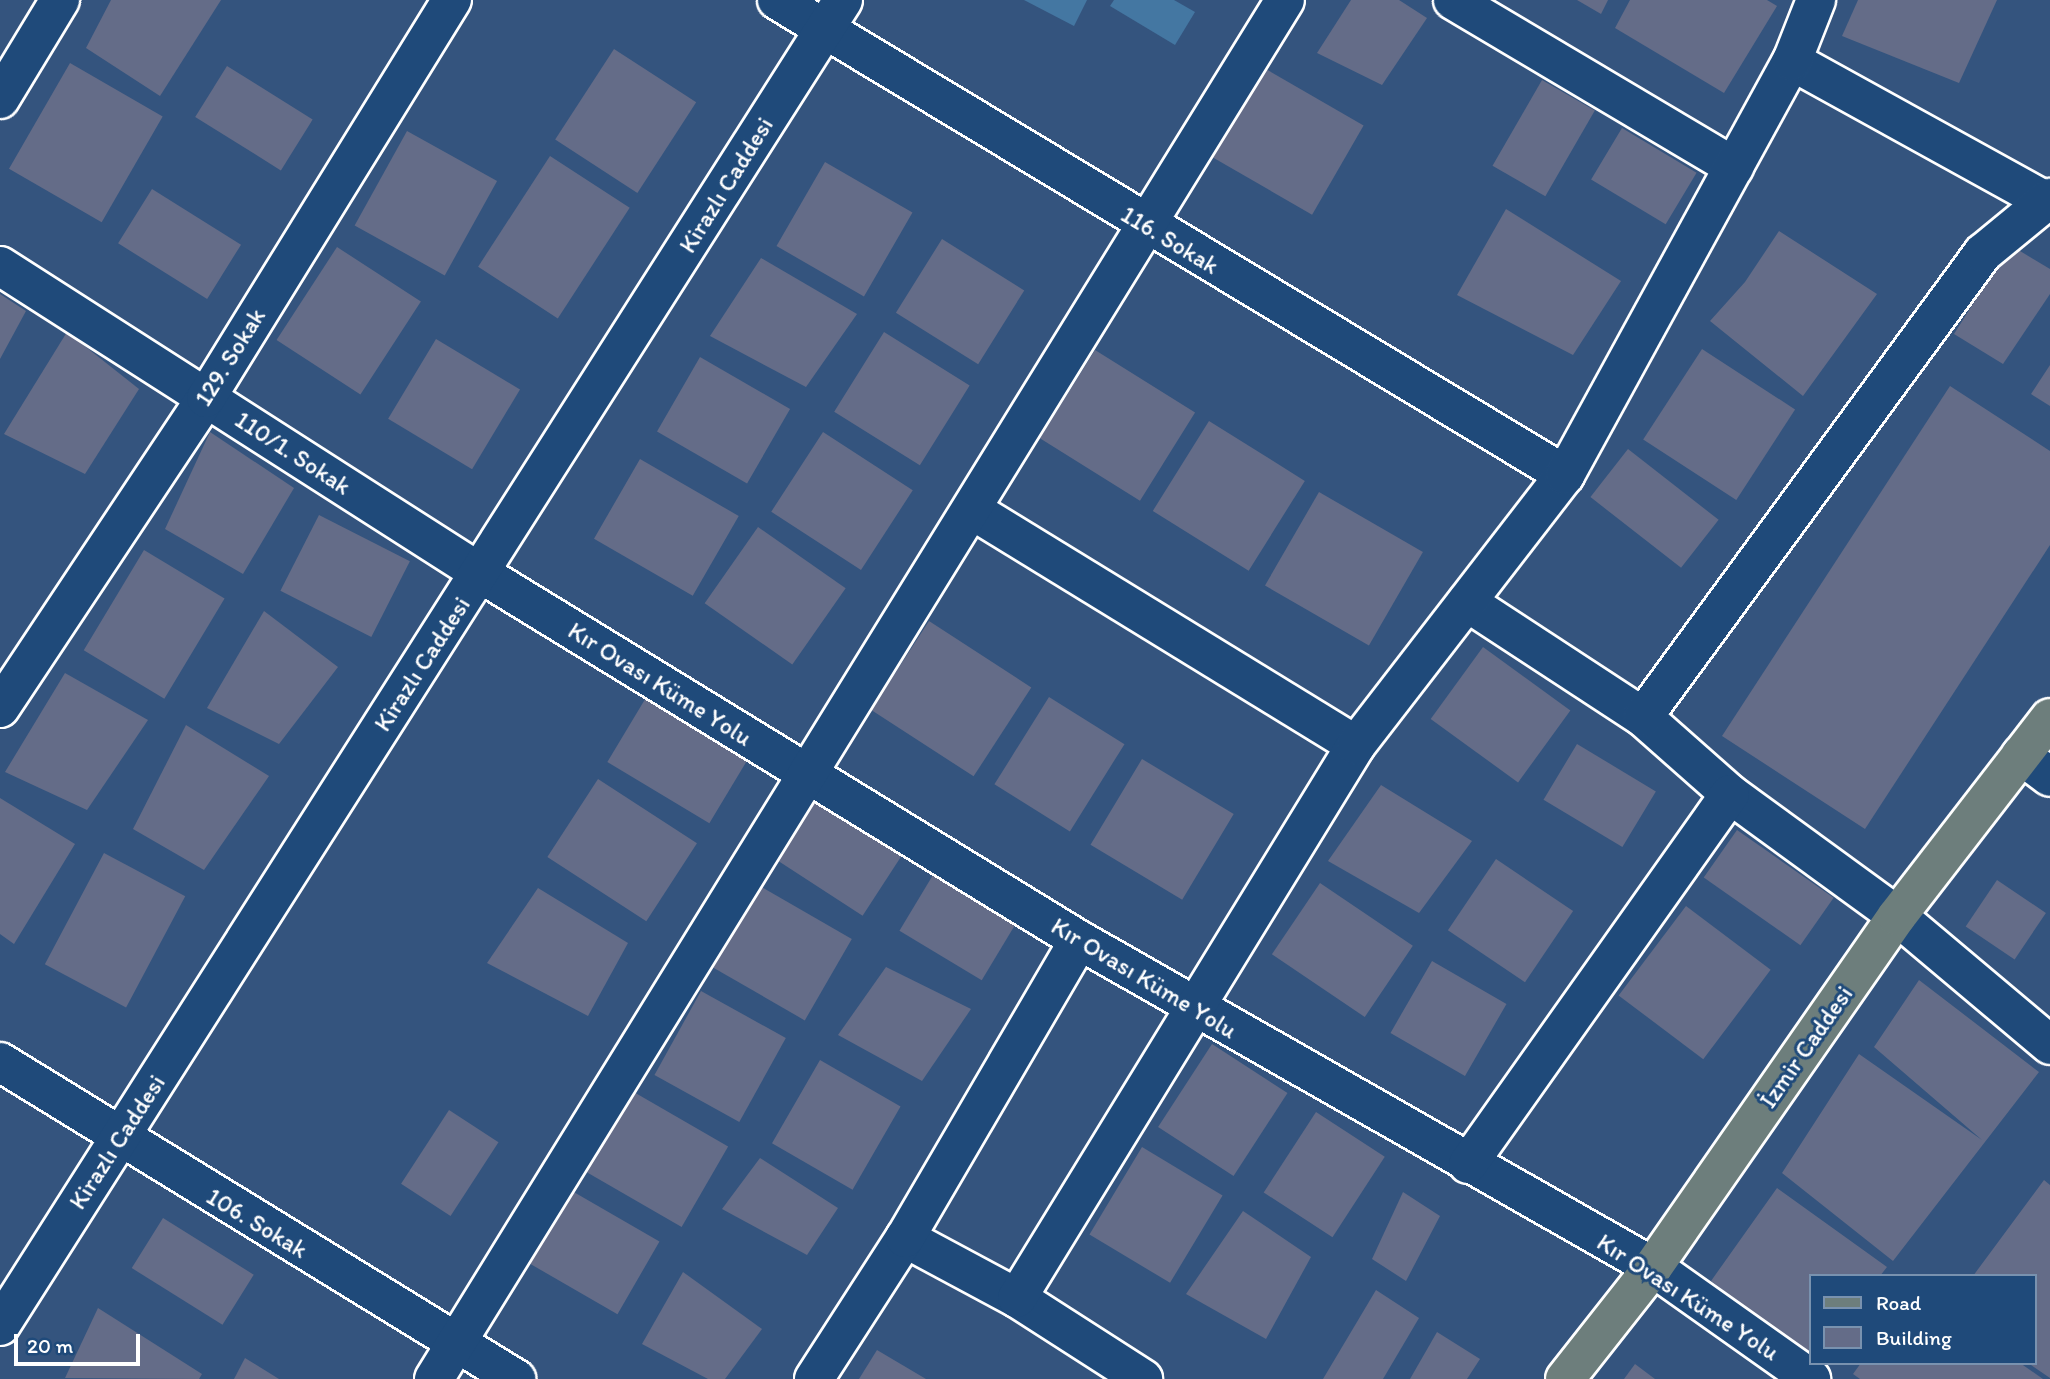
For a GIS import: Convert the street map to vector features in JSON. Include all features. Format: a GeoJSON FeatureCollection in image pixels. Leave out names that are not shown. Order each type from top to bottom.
{"type":"FeatureCollection","features":[{"type":"Feature","properties":{"kind":"main road","name":"İzmir Caddesi"},"geometry":{"type":"LineString","coordinates":[[1565,1379],[1653,1267],[1897,916],[2035,766],[2050,718]]}},
{"type":"Feature","properties":{"kind":"street"},"geometry":{"type":"LineString","coordinates":[[0,99],[60,0]]}},
{"type":"Feature","properties":{"kind":"street","name":"129. Sokak"},"geometry":{"type":"LineString","coordinates":[[0,708],[206,398],[452,0]]}},
{"type":"Feature","properties":{"kind":"street","name":"116. Sokak"},"geometry":{"type":"LineString","coordinates":[[777,0],[833,15],[1147,227],[1565,475]]}},
{"type":"Feature","properties":{"kind":"street"},"geometry":{"type":"LineString","coordinates":[[434,1379],[805,773],[972,510],[1285,0]]}},
{"type":"Feature","properties":{"kind":"street"},"geometry":{"type":"LineString","coordinates":[[1453,0],[1734,167]]}},
{"type":"Feature","properties":{"kind":"street"},"geometry":{"type":"LineString","coordinates":[[1017,1298],[1197,1010],[1356,745],[1565,475],[1792,61],[1816,0]]}},
{"type":"Feature","properties":{"kind":"street","name":"Kirazlı Caddesi"},"geometry":{"type":"LineString","coordinates":[[0,1326],[833,15]]}},
{"type":"Feature","properties":{"kind":"street"},"geometry":{"type":"LineString","coordinates":[[1643,717],[1983,253],[2048,199],[1792,61]]}},
{"type":"Feature","properties":{"kind":"street","name":"110/1. Sokak"},"geometry":{"type":"LineString","coordinates":[[0,266],[480,573]]}},
{"type":"Feature","properties":{"kind":"street"},"geometry":{"type":"LineString","coordinates":[[972,510],[1356,745]]}},
{"type":"Feature","properties":{"kind":"street","name":"Kır Ovası Küme Yolu"},"geometry":{"type":"LineString","coordinates":[[480,573],[1197,1010],[1653,1267],[1811,1379]]}},
{"type":"Feature","properties":{"kind":"street"},"geometry":{"type":"LineString","coordinates":[[1467,602],[1643,717],[1730,794],[1897,916],[2050,1045]]}},
{"type":"Feature","properties":{"kind":"street"},"geometry":{"type":"LineString","coordinates":[[1468,1164],[1730,794]]}},
{"type":"Feature","properties":{"kind":"street"},"geometry":{"type":"LineString","coordinates":[[814,1379],[905,1238],[1079,940]]}},
{"type":"Feature","properties":{"kind":"street","name":"106. Sokak"},"geometry":{"type":"LineString","coordinates":[[0,1062],[119,1139],[516,1379]]}},
{"type":"Feature","properties":{"kind":"street"},"geometry":{"type":"LineString","coordinates":[[905,1238],[1017,1298],[1143,1379]]}},
{"type":"Feature","properties":{"kind":"water"},"geometry":{"type":"Polygon","coordinates":[[[1024,0],[1087,0],[1074,26],[1024,0]]]}},
{"type":"Feature","properties":{"kind":"water"},"geometry":{"type":"Polygon","coordinates":[[[1114,0],[1174,0],[1195,12],[1175,45],[1110,6],[1114,0]]]}},
{"type":"Feature","properties":{"kind":"building"},"geometry":{"type":"Polygon","coordinates":[[[111,0],[221,0],[160,96],[86,48],[111,0]]]}},
{"type":"Feature","properties":{"kind":"building"},"geometry":{"type":"Polygon","coordinates":[[[1351,0],[1399,0],[1427,18],[1382,85],[1317,53],[1351,0]]]}},
{"type":"Feature","properties":{"kind":"building"},"geometry":{"type":"Polygon","coordinates":[[[1577,0],[1608,0],[1601,14],[1577,0]]]}},
{"type":"Feature","properties":{"kind":"building"},"geometry":{"type":"Polygon","coordinates":[[[1630,0],[1767,0],[1777,6],[1724,93],[1615,28],[1630,0]]]}},
{"type":"Feature","properties":{"kind":"building"},"geometry":{"type":"Polygon","coordinates":[[[1858,0],[1997,0],[1959,83],[1842,36],[1858,0]]]}},
{"type":"Feature","properties":{"kind":"building"},"geometry":{"type":"Polygon","coordinates":[[[614,49],[696,102],[637,193],[555,140],[614,49]]]}},
{"type":"Feature","properties":{"kind":"building"},"geometry":{"type":"Polygon","coordinates":[[[70,63],[163,116],[102,222],[9,169],[70,63]]]}},
{"type":"Feature","properties":{"kind":"building"},"geometry":{"type":"Polygon","coordinates":[[[227,66],[313,120],[281,170],[195,117],[227,66]]]}},
{"type":"Feature","properties":{"kind":"building"},"geometry":{"type":"Polygon","coordinates":[[[1264,68],[1364,126],[1312,215],[1212,157],[1264,68]]]}},
{"type":"Feature","properties":{"kind":"building"},"geometry":{"type":"Polygon","coordinates":[[[1542,80],[1595,110],[1545,196],[1492,166],[1542,80]]]}},
{"type":"Feature","properties":{"kind":"building"},"geometry":{"type":"Polygon","coordinates":[[[1622,128],[1697,173],[1666,224],[1591,179],[1622,128]]]}},
{"type":"Feature","properties":{"kind":"building"},"geometry":{"type":"Polygon","coordinates":[[[407,131],[497,181],[445,275],[355,225],[407,131]]]}},
{"type":"Feature","properties":{"kind":"building"},"geometry":{"type":"Polygon","coordinates":[[[550,156],[630,208],[558,318],[478,267],[550,156]]]}},
{"type":"Feature","properties":{"kind":"building"},"geometry":{"type":"Polygon","coordinates":[[[825,162],[912,212],[864,297],[776,246],[825,162]]]}},
{"type":"Feature","properties":{"kind":"building"},"geometry":{"type":"Polygon","coordinates":[[[152,189],[241,245],[207,299],[118,243],[152,189]]]}},
{"type":"Feature","properties":{"kind":"building"},"geometry":{"type":"Polygon","coordinates":[[[1506,209],[1621,281],[1573,355],[1457,295],[1506,209]]]}},
{"type":"Feature","properties":{"kind":"building"},"geometry":{"type":"Polygon","coordinates":[[[1779,231],[1877,294],[1803,396],[1710,321],[1745,282],[1779,231]]]}},
{"type":"Feature","properties":{"kind":"building"},"geometry":{"type":"Polygon","coordinates":[[[942,239],[1024,290],[978,364],[896,313],[942,239]]]}},
{"type":"Feature","properties":{"kind":"building"},"geometry":{"type":"Polygon","coordinates":[[[2010,245],[2050,269],[2050,294],[2003,364],[1954,334],[2010,245]]]}},
{"type":"Feature","properties":{"kind":"building"},"geometry":{"type":"Polygon","coordinates":[[[337,247],[421,301],[360,395],[277,340],[337,247]]]}},
{"type":"Feature","properties":{"kind":"building"},"geometry":{"type":"Polygon","coordinates":[[[761,258],[857,314],[806,387],[710,336],[761,258]]]}},
{"type":"Feature","properties":{"kind":"building"},"geometry":{"type":"Polygon","coordinates":[[[0,294],[26,311],[0,359],[0,294]]]}},
{"type":"Feature","properties":{"kind":"building"},"geometry":{"type":"Polygon","coordinates":[[[67,332],[139,389],[85,474],[4,434],[67,332]]]}},
{"type":"Feature","properties":{"kind":"building"},"geometry":{"type":"Polygon","coordinates":[[[884,332],[970,386],[920,465],[834,412],[884,332]]]}},
{"type":"Feature","properties":{"kind":"building"},"geometry":{"type":"Polygon","coordinates":[[[436,339],[520,389],[472,469],[388,419],[436,339]]]}},
{"type":"Feature","properties":{"kind":"building"},"geometry":{"type":"Polygon","coordinates":[[[1702,349],[1795,409],[1736,500],[1643,440],[1702,349]]]}},
{"type":"Feature","properties":{"kind":"building"},"geometry":{"type":"Polygon","coordinates":[[[1095,350],[1195,413],[1140,501],[1040,438],[1095,350]]]}},
{"type":"Feature","properties":{"kind":"building"},"geometry":{"type":"Polygon","coordinates":[[[700,357],[790,409],[747,483],[657,431],[700,357]]]}},
{"type":"Feature","properties":{"kind":"building"},"geometry":{"type":"Polygon","coordinates":[[[2050,365],[2050,406],[2031,394],[2050,365]]]}},
{"type":"Feature","properties":{"kind":"building"},"geometry":{"type":"Polygon","coordinates":[[[1950,386],[2050,451],[2050,545],[1865,829],[1722,736],[1950,386]]]}},
{"type":"Feature","properties":{"kind":"building"},"geometry":{"type":"Polygon","coordinates":[[[1209,421],[1305,481],[1249,571],[1153,511],[1209,421]]]}},
{"type":"Feature","properties":{"kind":"building"},"geometry":{"type":"Polygon","coordinates":[[[210,432],[294,488],[243,574],[165,529],[210,432]]]}},
{"type":"Feature","properties":{"kind":"building"},"geometry":{"type":"Polygon","coordinates":[[[823,432],[913,490],[861,570],[771,512],[823,432]]]}},
{"type":"Feature","properties":{"kind":"building"},"geometry":{"type":"Polygon","coordinates":[[[1628,449],[1719,520],[1681,568],[1590,497],[1628,449]]]}},
{"type":"Feature","properties":{"kind":"building"},"geometry":{"type":"Polygon","coordinates":[[[640,459],[739,516],[693,596],[594,539],[640,459]]]}},
{"type":"Feature","properties":{"kind":"building"},"geometry":{"type":"Polygon","coordinates":[[[1319,492],[1423,552],[1369,646],[1265,586],[1319,492]]]}},
{"type":"Feature","properties":{"kind":"building"},"geometry":{"type":"Polygon","coordinates":[[[319,515],[410,561],[371,637],[280,591],[319,515]]]}},
{"type":"Feature","properties":{"kind":"building"},"geometry":{"type":"Polygon","coordinates":[[[758,527],[846,588],[792,665],[705,603],[758,527]]]}},
{"type":"Feature","properties":{"kind":"building"},"geometry":{"type":"Polygon","coordinates":[[[144,550],[225,598],[164,699],[84,650],[144,550]]]}},
{"type":"Feature","properties":{"kind":"building"},"geometry":{"type":"Polygon","coordinates":[[[264,611],[338,667],[279,744],[207,708],[264,611]]]}},
{"type":"Feature","properties":{"kind":"building"},"geometry":{"type":"Polygon","coordinates":[[[929,621],[1031,687],[974,776],[871,710],[929,621]]]}},
{"type":"Feature","properties":{"kind":"building"},"geometry":{"type":"Polygon","coordinates":[[[1483,647],[1570,710],[1518,782],[1431,719],[1483,647]]]}},
{"type":"Feature","properties":{"kind":"building"},"geometry":{"type":"Polygon","coordinates":[[[65,673],[148,720],[87,810],[5,772],[65,673]]]}},
{"type":"Feature","properties":{"kind":"building"},"geometry":{"type":"Polygon","coordinates":[[[647,696],[749,757],[709,823],[607,762],[647,696]]]}},
{"type":"Feature","properties":{"kind":"building"},"geometry":{"type":"Polygon","coordinates":[[[1049,697],[1124,744],[1070,832],[994,784],[1049,697]]]}},
{"type":"Feature","properties":{"kind":"building"},"geometry":{"type":"Polygon","coordinates":[[[186,725],[269,776],[204,870],[133,829],[186,725]]]}},
{"type":"Feature","properties":{"kind":"building"},"geometry":{"type":"Polygon","coordinates":[[[1577,744],[1656,791],[1622,847],[1544,800],[1577,744]]]}},
{"type":"Feature","properties":{"kind":"building"},"geometry":{"type":"Polygon","coordinates":[[[1142,759],[1234,814],[1182,900],[1090,845],[1142,759]]]}},
{"type":"Feature","properties":{"kind":"building"},"geometry":{"type":"Polygon","coordinates":[[[598,779],[697,843],[646,921],[547,857],[598,779]]]}},
{"type":"Feature","properties":{"kind":"building"},"geometry":{"type":"Polygon","coordinates":[[[1381,785],[1472,841],[1419,913],[1328,861],[1381,785]]]}},
{"type":"Feature","properties":{"kind":"building"},"geometry":{"type":"Polygon","coordinates":[[[814,796],[903,854],[863,916],[774,858],[814,796]]]}},
{"type":"Feature","properties":{"kind":"building"},"geometry":{"type":"Polygon","coordinates":[[[0,798],[75,844],[14,944],[0,934],[0,798]]]}},
{"type":"Feature","properties":{"kind":"building"},"geometry":{"type":"Polygon","coordinates":[[[1737,830],[1834,898],[1800,945],[1704,878],[1737,830]]]}},
{"type":"Feature","properties":{"kind":"building"},"geometry":{"type":"Polygon","coordinates":[[[104,853],[185,896],[126,1007],[45,964],[104,853]]]}},
{"type":"Feature","properties":{"kind":"building"},"geometry":{"type":"Polygon","coordinates":[[[1496,859],[1573,911],[1525,982],[1448,930],[1496,859]]]}},
{"type":"Feature","properties":{"kind":"building"},"geometry":{"type":"Polygon","coordinates":[[[936,870],[1018,919],[982,980],[899,931],[936,870]]]}},
{"type":"Feature","properties":{"kind":"building"},"geometry":{"type":"Polygon","coordinates":[[[1997,880],[2046,913],[2015,959],[1966,926],[1997,880]]]}},
{"type":"Feature","properties":{"kind":"building"},"geometry":{"type":"Polygon","coordinates":[[[1320,883],[1413,946],[1365,1017],[1272,954],[1320,883]]]}},
{"type":"Feature","properties":{"kind":"building"},"geometry":{"type":"Polygon","coordinates":[[[760,886],[852,939],[805,1020],[713,967],[760,886]]]}},
{"type":"Feature","properties":{"kind":"building"},"geometry":{"type":"Polygon","coordinates":[[[538,888],[628,943],[588,1016],[487,963],[538,888]]]}},
{"type":"Feature","properties":{"kind":"building"},"geometry":{"type":"Polygon","coordinates":[[[1686,906],[1771,970],[1703,1059],[1619,995],[1686,906]]]}},
{"type":"Feature","properties":{"kind":"building"},"geometry":{"type":"Polygon","coordinates":[[[1432,961],[1506,1004],[1465,1076],[1390,1033],[1432,961]]]}},
{"type":"Feature","properties":{"kind":"building"},"geometry":{"type":"Polygon","coordinates":[[[886,967],[971,1009],[922,1081],[838,1035],[886,967]]]}},
{"type":"Feature","properties":{"kind":"building"},"geometry":{"type":"Polygon","coordinates":[[[1919,980],[2039,1072],[1893,1261],[1782,1173],[1859,1054],[1982,1140],[1874,1047],[1919,980]]]}},
{"type":"Feature","properties":{"kind":"building"},"geometry":{"type":"Polygon","coordinates":[[[701,991],[786,1038],[739,1122],[654,1075],[701,991]]]}},
{"type":"Feature","properties":{"kind":"building"},"geometry":{"type":"Polygon","coordinates":[[[1212,1044],[1287,1093],[1234,1176],[1158,1127],[1212,1044]]]}},
{"type":"Feature","properties":{"kind":"building"},"geometry":{"type":"Polygon","coordinates":[[[820,1060],[901,1106],[853,1190],[772,1143],[820,1060]]]}},
{"type":"Feature","properties":{"kind":"building"},"geometry":{"type":"Polygon","coordinates":[[[632,1091],[728,1146],[682,1227],[586,1172],[632,1091]]]}},
{"type":"Feature","properties":{"kind":"building"},"geometry":{"type":"Polygon","coordinates":[[[449,1110],[498,1142],[451,1216],[401,1184],[449,1110]]]}},
{"type":"Feature","properties":{"kind":"building"},"geometry":{"type":"Polygon","coordinates":[[[1316,1112],[1385,1157],[1332,1237],[1264,1193],[1316,1112]]]}},
{"type":"Feature","properties":{"kind":"building"},"geometry":{"type":"Polygon","coordinates":[[[1142,1147],[1223,1195],[1170,1283],[1089,1234],[1142,1147]]]}},
{"type":"Feature","properties":{"kind":"building"},"geometry":{"type":"Polygon","coordinates":[[[760,1158],[838,1208],[807,1255],[722,1209],[760,1158]]]}},
{"type":"Feature","properties":{"kind":"building"},"geometry":{"type":"Polygon","coordinates":[[[2044,1180],[2050,1185],[2050,1378],[2031,1365],[2036,1365],[2036,1274],[1974,1274],[2044,1180]]]}},
{"type":"Feature","properties":{"kind":"building"},"geometry":{"type":"Polygon","coordinates":[[[1777,1188],[1887,1267],[1882,1274],[1808,1274],[1808,1355],[1711,1281],[1777,1188]]]}},
{"type":"Feature","properties":{"kind":"building"},"geometry":{"type":"Polygon","coordinates":[[[572,1191],[659,1242],[617,1314],[530,1264],[572,1191]]]}},
{"type":"Feature","properties":{"kind":"building"},"geometry":{"type":"Polygon","coordinates":[[[1403,1192],[1440,1216],[1406,1281],[1372,1259],[1403,1192]]]}},
{"type":"Feature","properties":{"kind":"building"},"geometry":{"type":"Polygon","coordinates":[[[1243,1211],[1311,1257],[1266,1339],[1186,1294],[1243,1211]]]}},
{"type":"Feature","properties":{"kind":"building"},"geometry":{"type":"Polygon","coordinates":[[[163,1218],[254,1275],[222,1325],[132,1268],[163,1218]]]}},
{"type":"Feature","properties":{"kind":"building"},"geometry":{"type":"Polygon","coordinates":[[[683,1272],[762,1329],[725,1379],[708,1379],[642,1344],[683,1272]]]}},
{"type":"Feature","properties":{"kind":"building"},"geometry":{"type":"Polygon","coordinates":[[[1376,1290],[1419,1318],[1383,1379],[1323,1379],[1376,1290]]]}},
{"type":"Feature","properties":{"kind":"building"},"geometry":{"type":"Polygon","coordinates":[[[98,1308],[202,1374],[199,1379],[65,1378],[98,1308]]]}},
{"type":"Feature","properties":{"kind":"building"},"geometry":{"type":"Polygon","coordinates":[[[1437,1332],[1480,1359],[1467,1379],[1410,1379],[1437,1332]]]}},
{"type":"Feature","properties":{"kind":"building"},"geometry":{"type":"Polygon","coordinates":[[[877,1350],[926,1379],[859,1379],[877,1350]]]}},
{"type":"Feature","properties":{"kind":"building"},"geometry":{"type":"Polygon","coordinates":[[[245,1358],[279,1379],[234,1379],[245,1358]]]}},
{"type":"Feature","properties":{"kind":"building"},"geometry":{"type":"Polygon","coordinates":[[[1635,1364],[1655,1379],[1624,1379],[1635,1364]]]}},
{"type":"Feature","properties":{"kind":"building"},"geometry":{"type":"Polygon","coordinates":[[[1860,1365],[2023,1365],[2043,1379],[1860,1379],[1853,1374],[1860,1365]]]}}]}
